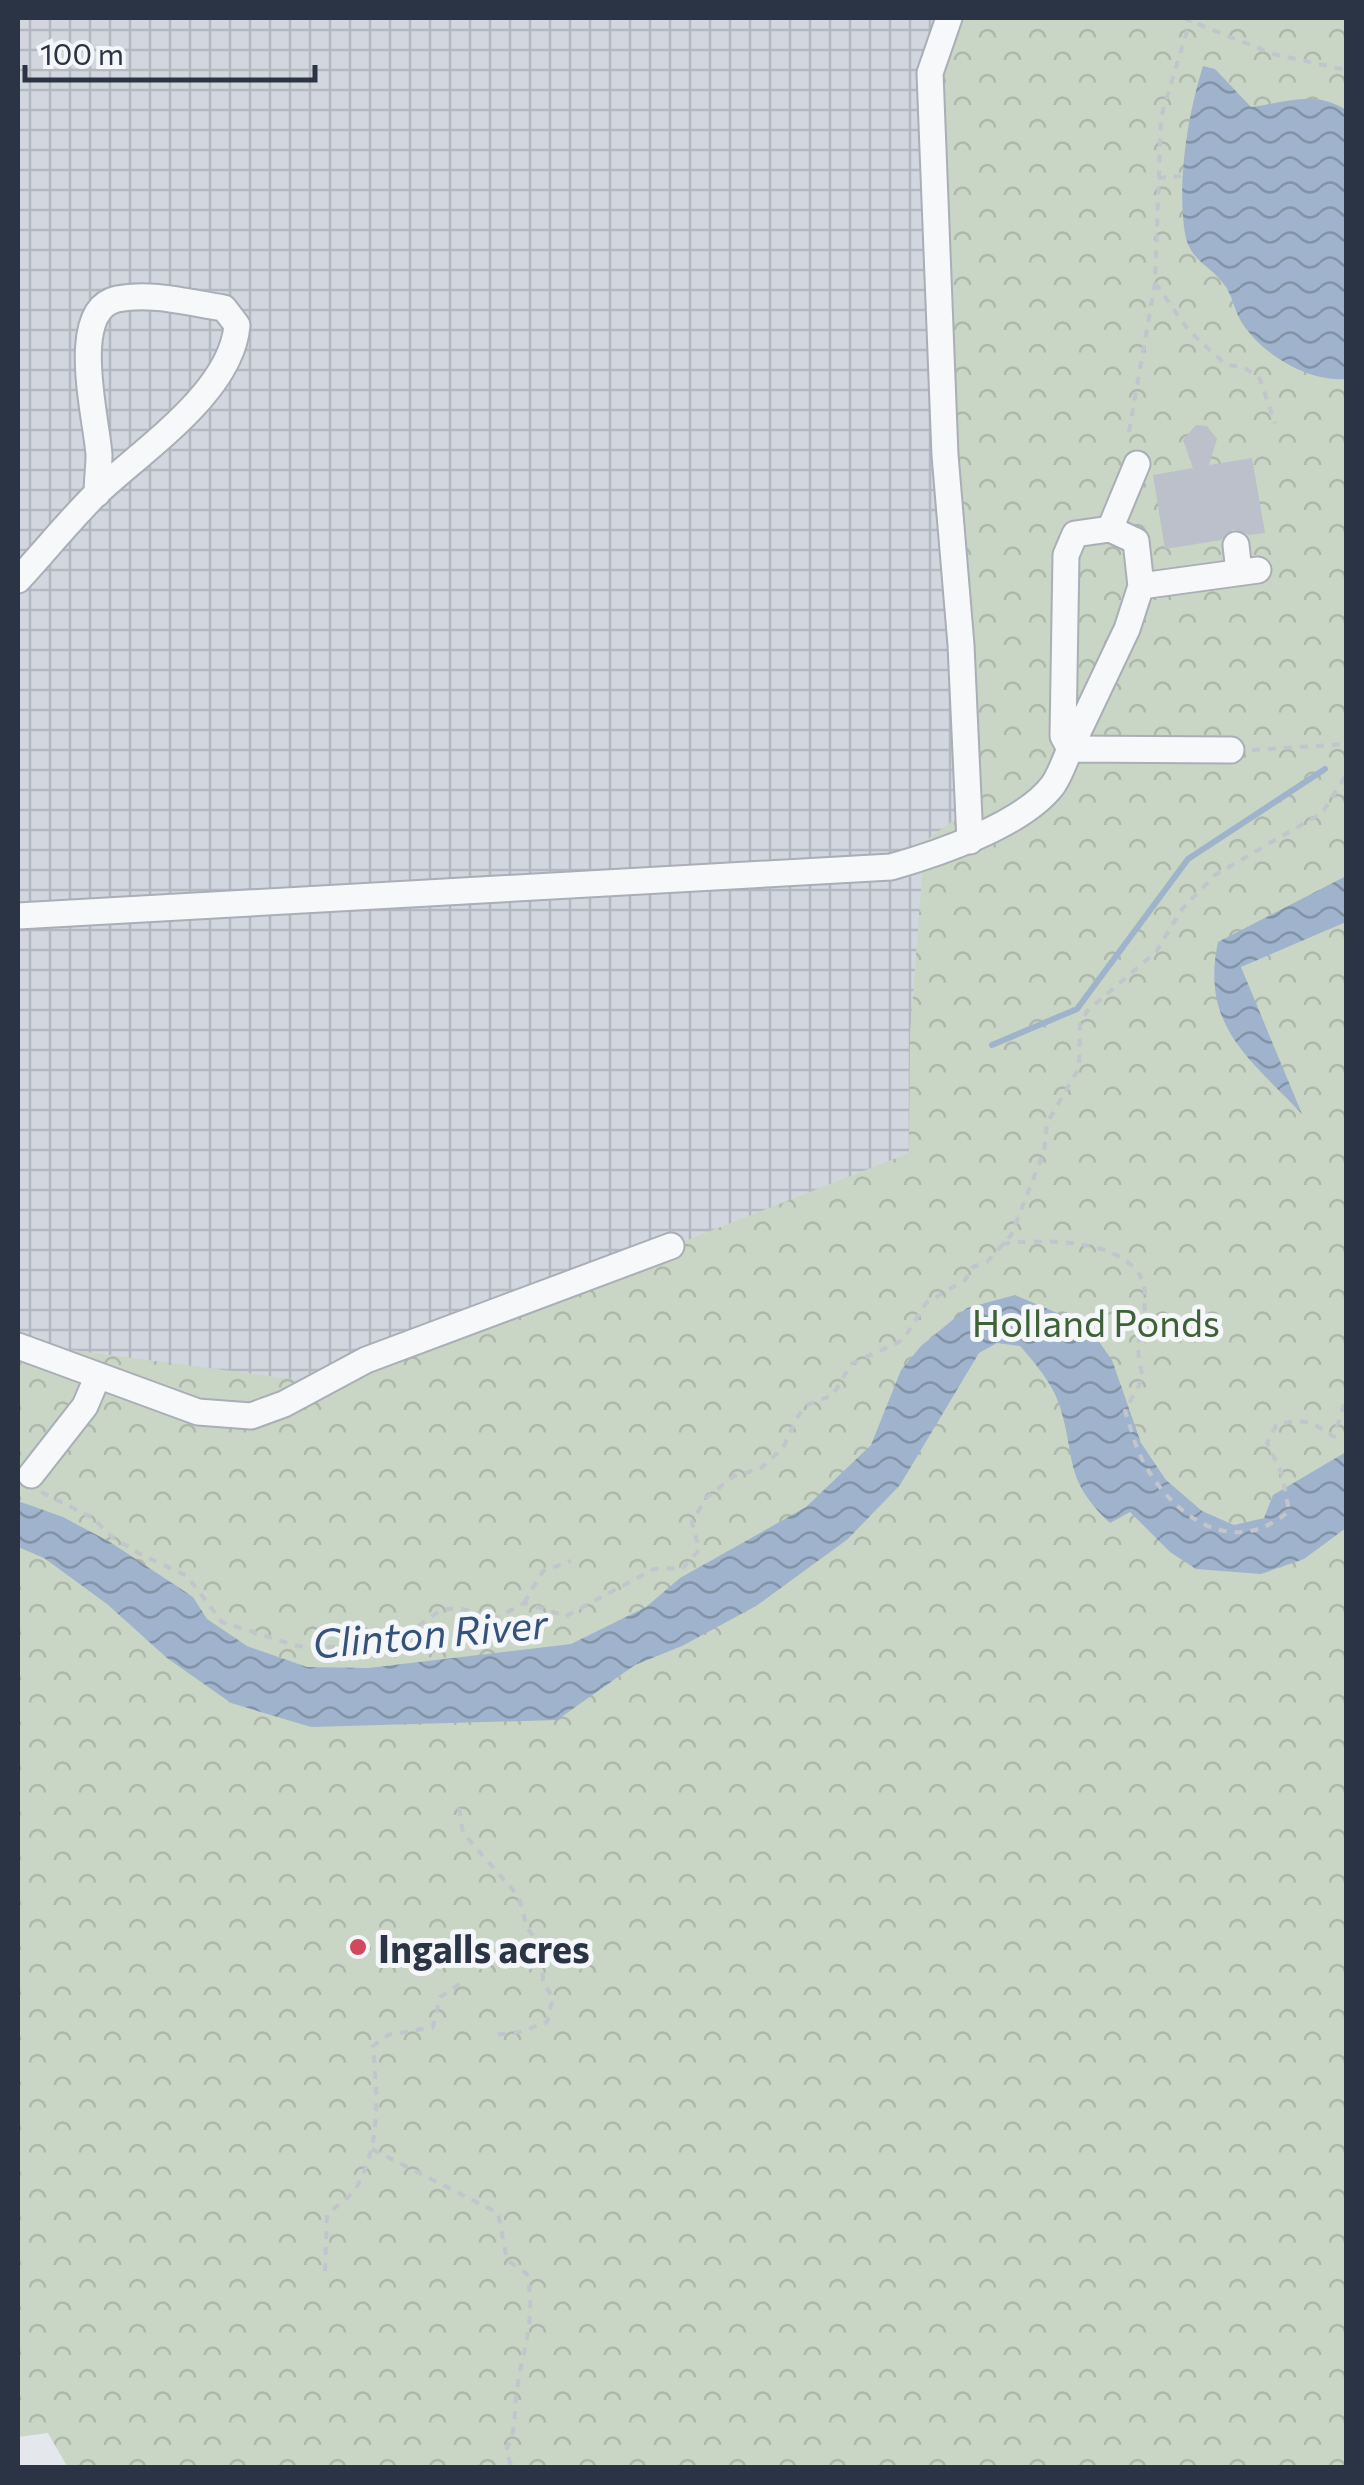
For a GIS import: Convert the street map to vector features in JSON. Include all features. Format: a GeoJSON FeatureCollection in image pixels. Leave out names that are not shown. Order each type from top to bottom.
{"type":"FeatureCollection","features":[{"type":"Feature","properties":{"kind":"lane"},"geometry":{"type":"LineString","coordinates":[[949,18],[930,73],[940,360],[970,841]]}},
{"type":"Feature","properties":{"kind":"lane"},"geometry":{"type":"LineString","coordinates":[[18,580],[97,494],[222,375],[236,346],[237,326],[224,308],[140,297],[112,300],[98,311],[86,354],[99,458],[97,494]]}},
{"type":"Feature","properties":{"kind":"lane"},"geometry":{"type":"LineString","coordinates":[[1110,529],[1137,464]]}},
{"type":"Feature","properties":{"kind":"lane"},"geometry":{"type":"LineString","coordinates":[[18,916],[804,875],[891,868],[970,841],[1052,786],[1070,749],[1127,630],[1142,586],[1136,540],[1110,529],[1075,534],[1066,555],[1063,736],[1070,749]]}},
{"type":"Feature","properties":{"kind":"lane"},"geometry":{"type":"LineString","coordinates":[[1142,586],[1248,571],[1236,545]]}},
{"type":"Feature","properties":{"kind":"lane"},"geometry":{"type":"LineString","coordinates":[[1070,749],[1231,750]]}},
{"type":"Feature","properties":{"kind":"lane"},"geometry":{"type":"LineString","coordinates":[[18,1346],[198,1412],[251,1416],[284,1404],[366,1360],[670,1246]]}},
{"type":"Feature","properties":{"kind":"lane"},"geometry":{"type":"LineString","coordinates":[[34,1483],[85,1406],[97,1378]]}},
{"type":"Feature","properties":{"kind":"path"},"geometry":{"type":"LineString","coordinates":[[1183,18],[1272,54],[1346,70]]}},
{"type":"Feature","properties":{"kind":"path"},"geometry":{"type":"LineString","coordinates":[[1130,432],[1155,283],[1161,116],[1190,21]]}},
{"type":"Feature","properties":{"kind":"path"},"geometry":{"type":"LineString","coordinates":[[1158,178],[1180,176]]}},
{"type":"Feature","properties":{"kind":"path"},"geometry":{"type":"LineString","coordinates":[[1155,283],[1190,332],[1225,364],[1245,368],[1260,378],[1275,423]]}},
{"type":"Feature","properties":{"kind":"path"},"geometry":{"type":"LineString","coordinates":[[1231,750],[1302,750],[1346,744]]}},
{"type":"Feature","properties":{"kind":"path"},"geometry":{"type":"LineString","coordinates":[[524,1603],[566,1616],[654,1569],[683,1568],[699,1550],[692,1522],[706,1498],[734,1476],[760,1469],[783,1448],[807,1405],[833,1395],[851,1364],[903,1340],[926,1303],[965,1280],[973,1267],[995,1255],[998,1245],[1011,1234],[1045,1139],[1047,1123],[1079,1068],[1080,1025],[1088,1011],[1156,952],[1182,908],[1215,875],[1322,813],[1346,775]]}},
{"type":"Feature","properties":{"kind":"path"},"geometry":{"type":"LineString","coordinates":[[998,1245],[1039,1238],[1096,1248],[1126,1259],[1143,1277],[1146,1299],[1135,1349],[1143,1378],[1125,1411],[1142,1460],[1164,1494],[1197,1522],[1240,1536],[1272,1525],[1289,1510],[1282,1474],[1267,1442],[1276,1426],[1295,1418],[1316,1424],[1334,1437],[1346,1398]]}},
{"type":"Feature","properties":{"kind":"path"},"geometry":{"type":"LineString","coordinates":[[34,1483],[93,1518],[112,1537],[186,1576],[222,1622],[308,1648],[377,1644],[408,1633],[441,1610],[459,1608],[504,1617],[524,1603],[543,1570],[571,1562]]}},
{"type":"Feature","properties":{"kind":"path"},"geometry":{"type":"LineString","coordinates":[[459,1808],[463,1833],[519,1896],[527,1928],[541,1946],[543,1982],[553,1998],[547,2022],[520,2032],[494,2034]]}},
{"type":"Feature","properties":{"kind":"path"},"geometry":{"type":"LineString","coordinates":[[325,2272],[327,2215],[355,2191],[372,2149],[378,2110],[373,2046],[388,2036],[433,2027],[440,1997],[461,1983]]}},
{"type":"Feature","properties":{"kind":"path"},"geometry":{"type":"LineString","coordinates":[[372,2149],[498,2213],[507,2260],[526,2274],[532,2330],[516,2399],[516,2432],[506,2450],[512,2468]]}},
{"type":"Feature","properties":{"kind":"shaded area"},"geometry":{"type":"Polygon","coordinates":[[[18,18],[957,18],[971,745],[954,1159],[18,1477],[18,18]]]}},
{"type":"Feature","properties":{"kind":"green space","name":"Holland Ponds"},"geometry":{"type":"Polygon","coordinates":[[[963,18],[1346,18],[1346,2467],[68,2468],[48,2433],[18,2437],[18,1343],[323,1383],[909,1153],[910,1034],[922,875],[918,846],[965,812],[930,58],[963,18]]]}},
{"type":"Feature","properties":{"kind":"water"},"geometry":{"type":"Polygon","coordinates":[[[1203,66],[1215,69],[1251,107],[1311,99],[1346,110],[1346,379],[1302,371],[1262,346],[1242,323],[1226,287],[1190,248],[1182,207],[1183,166],[1203,66]]]}},
{"type":"Feature","properties":{"kind":"water"},"geometry":{"type":"Polygon","coordinates":[[[1346,876],[1346,922],[1241,967],[1302,1114],[1248,1058],[1223,1019],[1214,971],[1218,942],[1346,876]]]}},
{"type":"Feature","properties":{"kind":"water"},"geometry":{"type":"Polygon","coordinates":[[[1015,1295],[1088,1326],[1112,1360],[1141,1443],[1166,1480],[1202,1511],[1234,1525],[1264,1518],[1273,1495],[1346,1452],[1346,1528],[1304,1559],[1261,1574],[1196,1569],[1170,1552],[1130,1512],[1110,1523],[1095,1507],[1073,1467],[1052,1388],[1020,1346],[997,1343],[979,1353],[900,1485],[848,1539],[756,1606],[682,1646],[635,1665],[557,1720],[311,1727],[231,1703],[167,1658],[107,1604],[44,1558],[18,1547],[18,1501],[63,1517],[110,1542],[193,1597],[207,1619],[247,1646],[307,1667],[368,1668],[571,1644],[646,1607],[680,1578],[806,1507],[871,1445],[901,1370],[921,1346],[967,1308],[1015,1295]]]}},
{"type":"Feature","properties":{"kind":"building"},"geometry":{"type":"Polygon","coordinates":[[[1196,425],[1207,426],[1217,439],[1209,465],[1252,458],[1265,533],[1249,535],[1233,529],[1221,540],[1165,549],[1153,475],[1193,468],[1183,440],[1196,425]]]}},
{"type":"Feature","properties":{"kind":"waterway"},"geometry":{"type":"LineString","coordinates":[[992,1045],[1077,1009],[1188,859],[1325,769]]}},
{"type":"Feature","properties":{"kind":"place","name":"Ingalls acres"},"geometry":{"type":"Point","coordinates":[358,1947]}},
{"type":"Feature","properties":{"kind":"water label","name":"Clinton River"},"geometry":{"type":"Point","coordinates":[430,1632]}}]}
